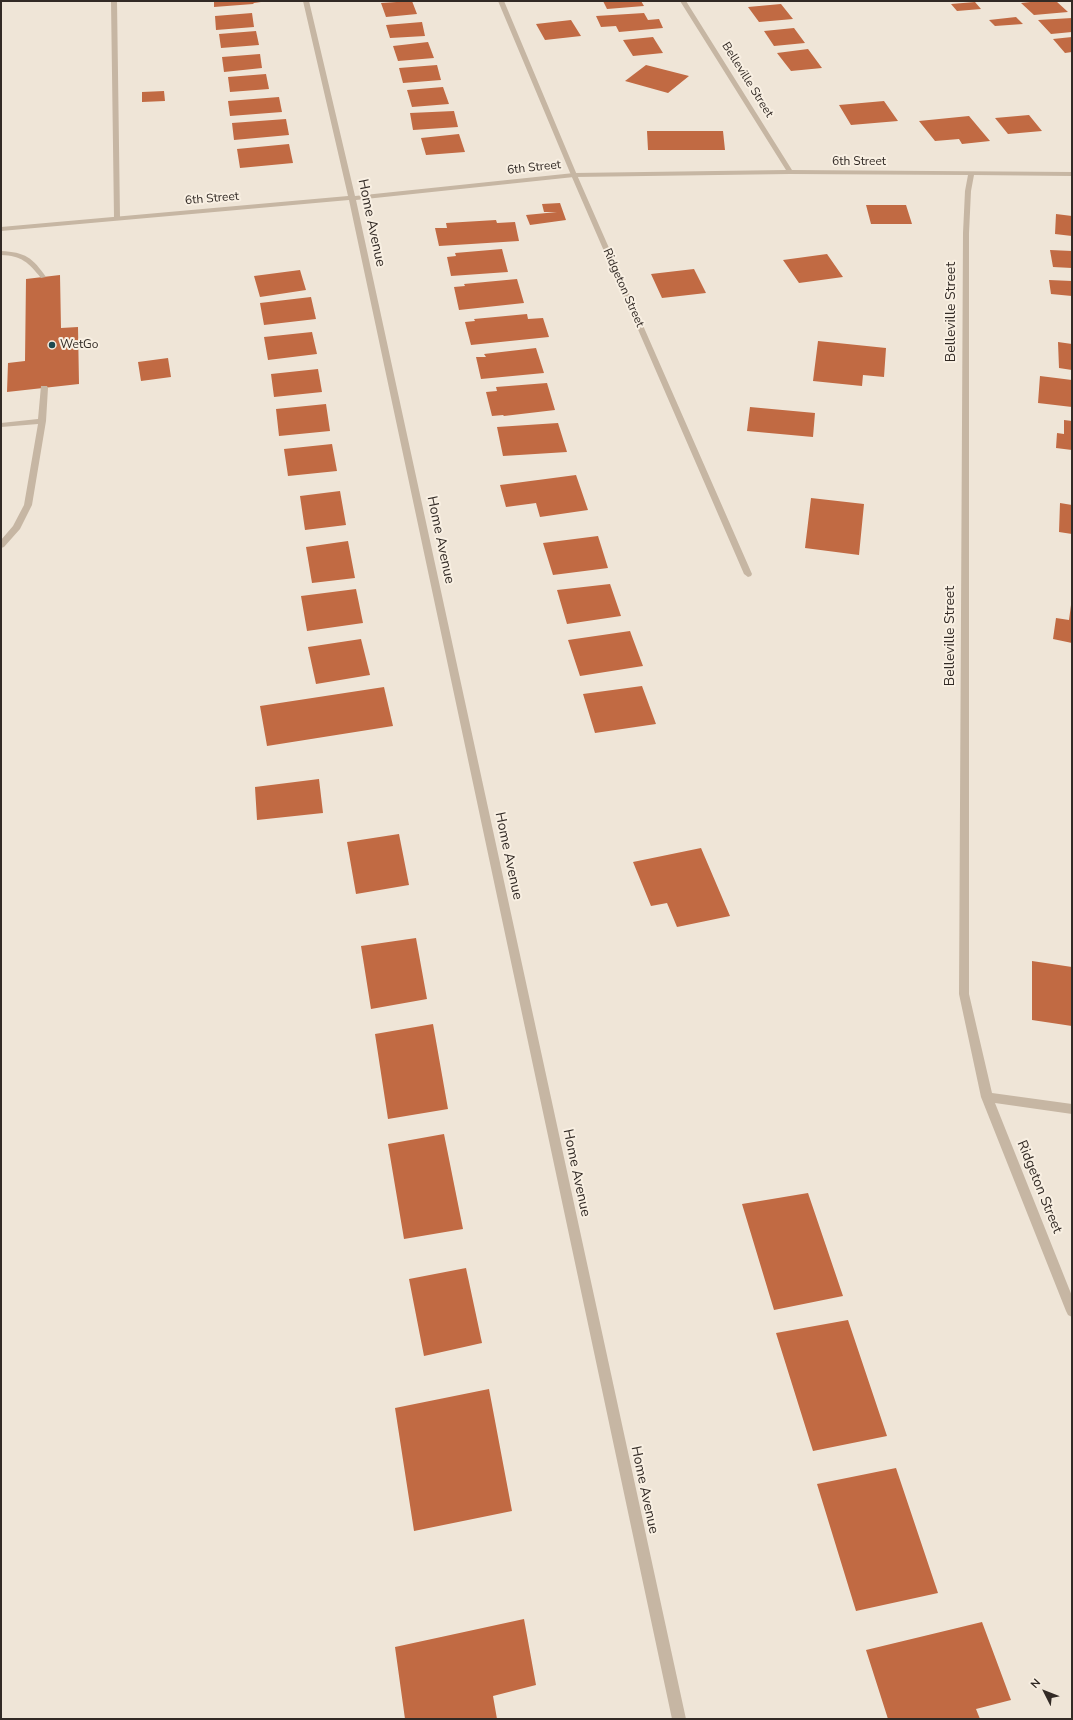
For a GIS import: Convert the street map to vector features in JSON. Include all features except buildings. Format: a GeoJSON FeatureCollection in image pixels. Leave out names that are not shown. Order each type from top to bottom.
{"type":"FeatureCollection","features":[{"type":"Feature","properties":{"kind":"street"},"geometry":{"type":"LineString","coordinates":[[114,1],[117,218]]}},
{"type":"Feature","properties":{"kind":"street","name":"Home Avenue"},"geometry":{"type":"LineString","coordinates":[[306,1],[352,198],[679,1719]]}},
{"type":"Feature","properties":{"kind":"street","name":"Ridgeton Street"},"geometry":{"type":"LineString","coordinates":[[501,1],[574,175],[748,574]]}},
{"type":"Feature","properties":{"kind":"street","name":"Belleville Street"},"geometry":{"type":"LineString","coordinates":[[683,1],[790,172]]}},
{"type":"Feature","properties":{"kind":"street","name":"6th Street"},"geometry":{"type":"LineString","coordinates":[[1,229],[352,198],[574,175],[790,172],[1072,174]]}},
{"type":"Feature","properties":{"kind":"street","name":"Belleville Street"},"geometry":{"type":"LineString","coordinates":[[971,174],[968,191],[966,241],[964,994],[987,1097]]}},
{"type":"Feature","properties":{"kind":"street"},"geometry":{"type":"LineString","coordinates":[[1,254],[13,253],[24,256],[32,262],[43,277]]}},
{"type":"Feature","properties":{"kind":"street"},"geometry":{"type":"LineString","coordinates":[[1,545],[17,527],[28,504],[42,421],[44,388]]}},
{"type":"Feature","properties":{"kind":"street"},"geometry":{"type":"LineString","coordinates":[[1,425],[42,421]]}},
{"type":"Feature","properties":{"kind":"street"},"geometry":{"type":"LineString","coordinates":[[987,1097],[1072,1109]]}},
{"type":"Feature","properties":{"kind":"street","name":"Ridgeton Street"},"geometry":{"type":"LineString","coordinates":[[987,1097],[1072,1310]]}},
{"type":"Feature","properties":{"kind":"place","name":"WetGo"},"geometry":{"type":"Point","coordinates":[52,345]}}]}
